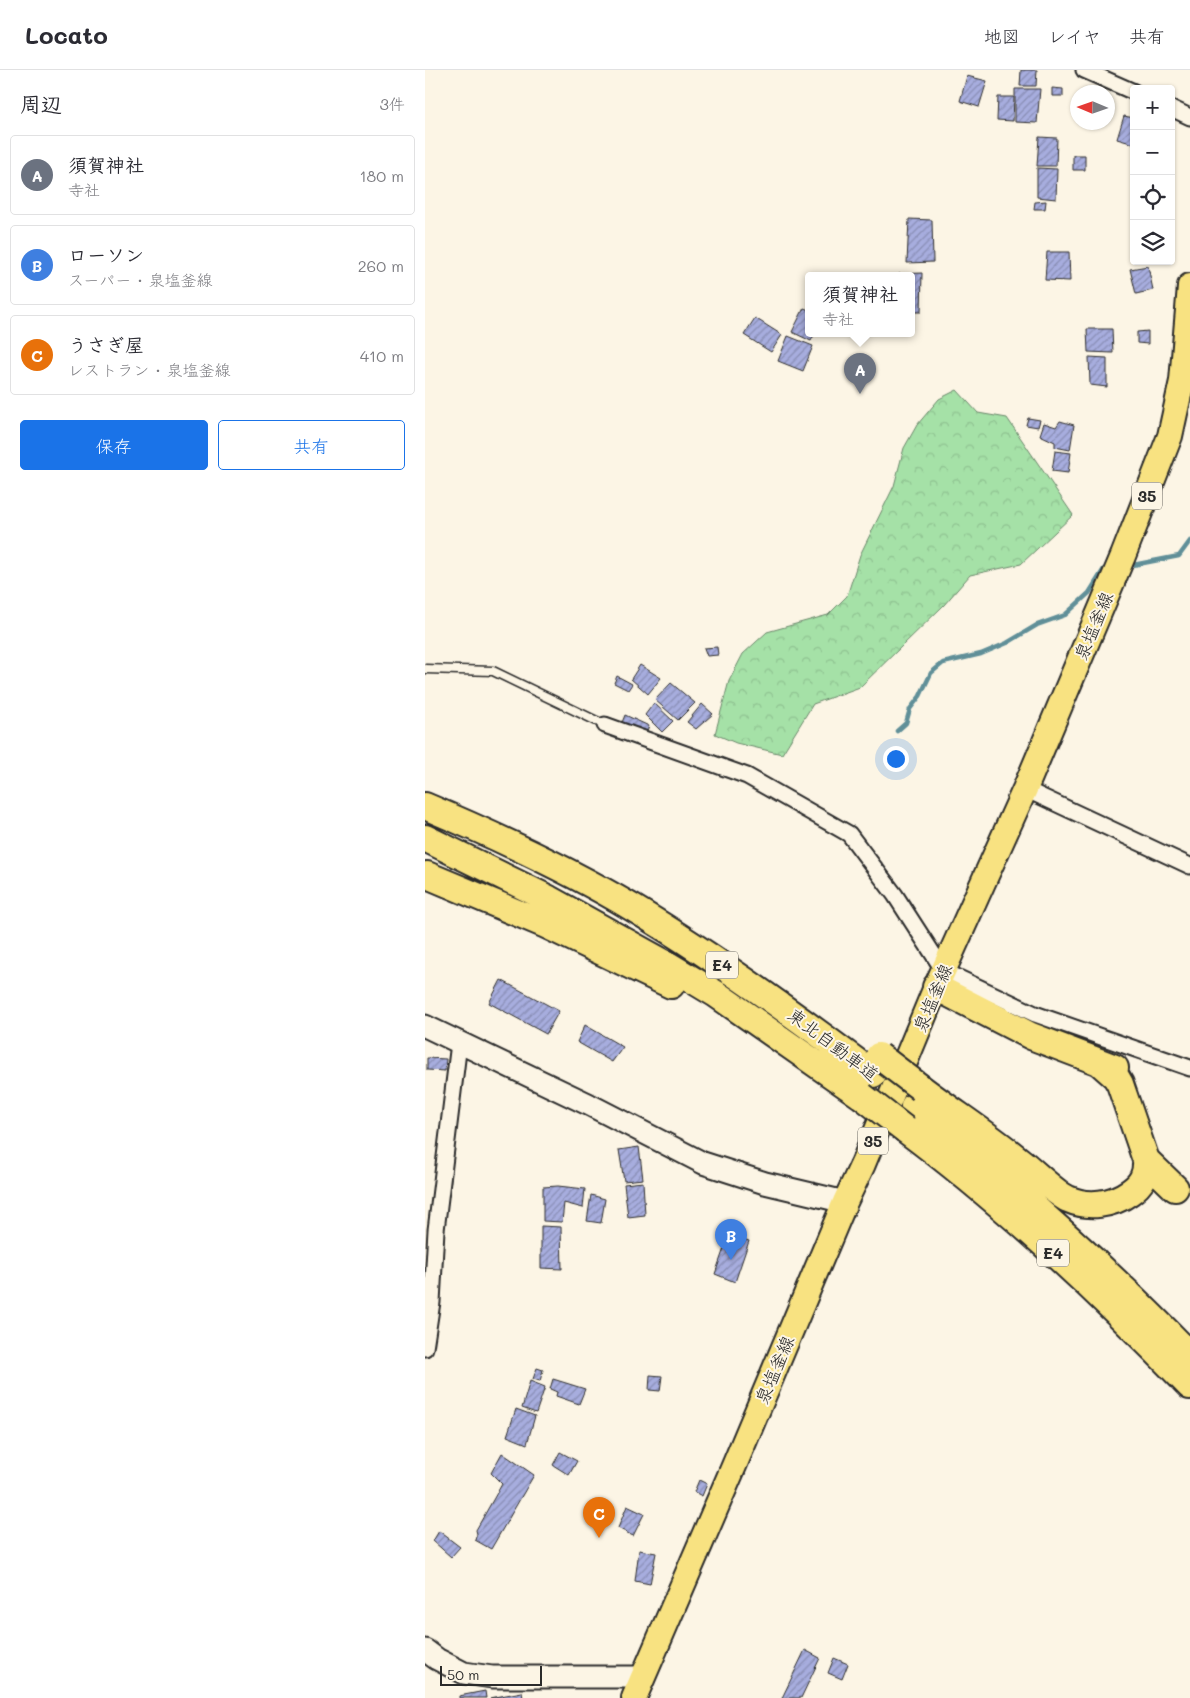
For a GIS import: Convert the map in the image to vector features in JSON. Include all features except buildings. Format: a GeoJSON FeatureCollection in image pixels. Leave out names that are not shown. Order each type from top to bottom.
{"type":"FeatureCollection","features":[{"type":"Feature","properties":{"kind":"highway","name":"東北自動車道"},"geometry":{"type":"LineString","coordinates":[[425,806],[563,869],[690,943],[765,994],[914,1108],[1018,1192],[1082,1250],[1190,1355]]}},
{"type":"Feature","properties":{"kind":"highway","name":"東北自動車道"},"geometry":{"type":"LineString","coordinates":[[425,838],[541,895],[626,941],[716,994],[808,1057],[871,1076]]}},
{"type":"Feature","properties":{"kind":"highway"},"geometry":{"type":"LineString","coordinates":[[427,875],[546,924],[711,1004],[808,1057]]}},
{"type":"Feature","properties":{"kind":"highway"},"geometry":{"type":"LineString","coordinates":[[940,979],[1031,1036],[1099,1062],[1116,1077],[1154,1162],[1175,1188]]}},
{"type":"Feature","properties":{"kind":"highway"},"geometry":{"type":"LineString","coordinates":[[871,1076],[914,1108],[1019,1160],[1066,1199],[1081,1203],[1098,1204],[1117,1201],[1139,1184],[1147,1169],[1154,1162]]}},
{"type":"Feature","properties":{"kind":"highway","name":"東北自動車道"},"geometry":{"type":"LineString","coordinates":[[914,1108],[947,1161],[1070,1269],[1133,1328],[1190,1386]]}},
{"type":"Feature","properties":{"kind":"main road","name":"泉塩釜線"},"geometry":{"type":"LineString","coordinates":[[634,1698],[845,1202],[863,1164],[940,979],[1025,789],[1112,584],[1170,436],[1182,381],[1190,286]]}},
{"type":"Feature","properties":{"kind":"street"},"geometry":{"type":"LineString","coordinates":[[1084,70],[1130,90]]}},
{"type":"Feature","properties":{"kind":"street"},"geometry":{"type":"LineString","coordinates":[[1175,110],[1190,117]]}},
{"type":"Feature","properties":{"kind":"street"},"geometry":{"type":"LineString","coordinates":[[605,725],[747,776],[849,834],[895,895],[940,979],[1190,1068]]}},
{"type":"Feature","properties":{"kind":"street"},"geometry":{"type":"LineString","coordinates":[[1025,789],[1190,866]]}},
{"type":"Feature","properties":{"kind":"street"},"geometry":{"type":"LineString","coordinates":[[425,1026],[588,1104],[703,1163],[765,1182],[845,1202]]}},
{"type":"Feature","properties":{"kind":"street"},"geometry":{"type":"LineString","coordinates":[[425,1348],[432,1302],[436,1230],[459,1043]]}},
{"type":"Feature","properties":{"kind":"street"},"geometry":{"type":"LineString","coordinates":[[425,1650],[437,1659],[464,1673],[492,1677],[644,1677]]}},
{"type":"Feature","properties":{"kind":"lane"},"geometry":{"type":"LineString","coordinates":[[425,669],[493,671],[605,725]]}},
{"type":"Feature","properties":{"kind":"green space"},"geometry":{"type":"Polygon","coordinates":[[[957,390],[978,413],[1007,418],[1073,515],[1021,564],[970,575],[944,605],[860,687],[813,704],[782,754],[736,743],[715,734],[729,681],[743,654],[767,632],[828,615],[847,596],[860,555],[894,486],[904,448],[917,425],[939,399],[957,390]]]}},
{"type":"Feature","properties":{"kind":"waterway"},"geometry":{"type":"LineString","coordinates":[[1128,566],[1179,556],[1190,541]]}},
{"type":"Feature","properties":{"kind":"waterway"},"geometry":{"type":"LineString","coordinates":[[897,731],[906,723],[910,709],[920,696],[931,673],[943,663],[981,654],[1007,643],[1037,625],[1065,615],[1089,593],[1104,569],[1111,568]]}},
{"type":"Feature","properties":{"kind":"place","name":"須賀神社"},"geometry":{"type":"Point","coordinates":[860,394]}},
{"type":"Feature","properties":{"kind":"place","name":"ローソン"},"geometry":{"type":"Point","coordinates":[731,1260]}},
{"type":"Feature","properties":{"kind":"place","name":"うさぎ屋"},"geometry":{"type":"Point","coordinates":[599,1538]}}]}
